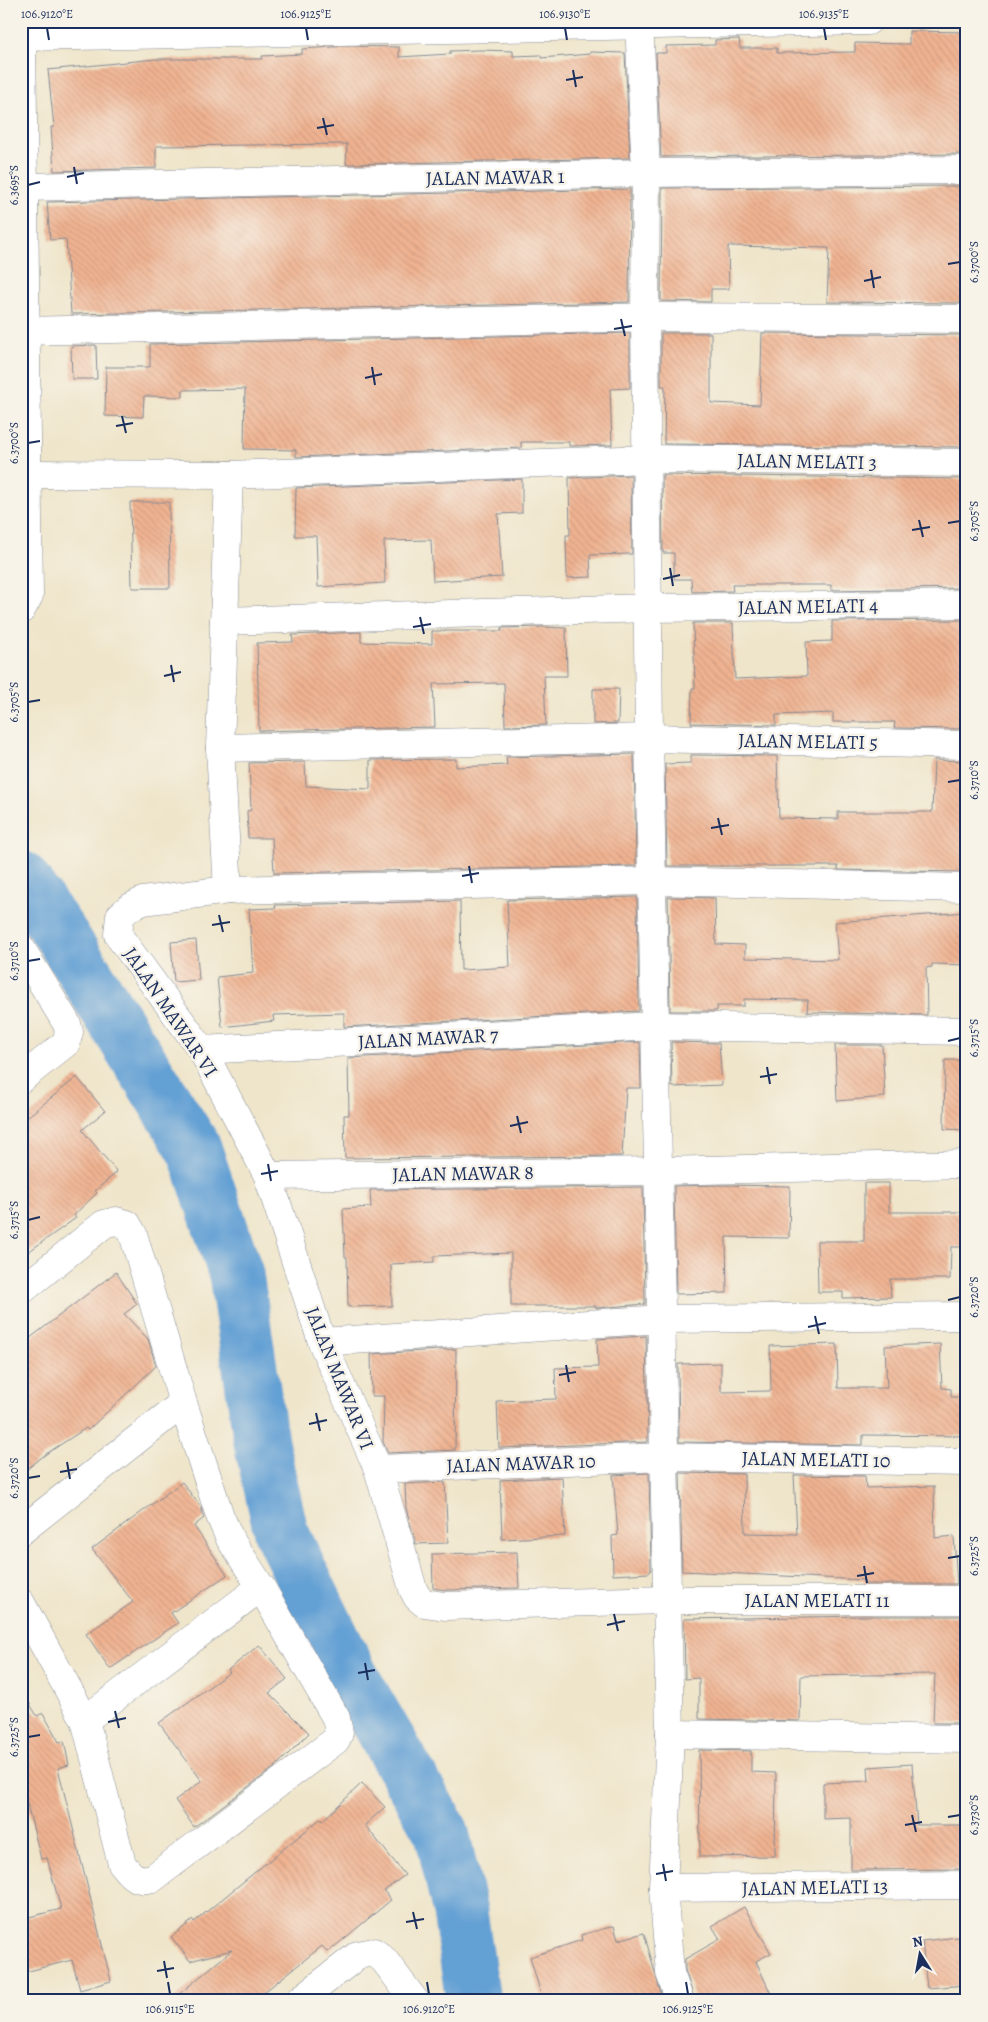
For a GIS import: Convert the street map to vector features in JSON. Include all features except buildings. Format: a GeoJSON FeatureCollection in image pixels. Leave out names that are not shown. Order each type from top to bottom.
{"type":"FeatureCollection","features":[{"type":"Feature","properties":{"kind":"street"},"geometry":{"type":"LineString","coordinates":[[21,610],[29,596],[23,331],[22,38],[639,23],[868,21]]}},
{"type":"Feature","properties":{"kind":"street"},"geometry":{"type":"LineString","coordinates":[[639,23],[646,173],[645,319],[648,459],[649,738],[670,1734],[663,1888],[670,1973],[680,2001]]}},
{"type":"Feature","properties":{"kind":"street","name":"JALAN MAWAR 1"},"geometry":{"type":"LineString","coordinates":[[24,187],[646,173],[967,170]]}},
{"type":"Feature","properties":{"kind":"street"},"geometry":{"type":"LineString","coordinates":[[23,331],[645,319],[967,319]]}},
{"type":"Feature","properties":{"kind":"street","name":"JALAN MELATI 3"},"geometry":{"type":"LineString","coordinates":[[26,474],[229,475],[648,459],[967,463]]}},
{"type":"Feature","properties":{"kind":"street"},"geometry":{"type":"LineString","coordinates":[[228,890],[220,748],[229,475]]}},
{"type":"Feature","properties":{"kind":"street","name":"JALAN MELATI 4"},"geometry":{"type":"LineString","coordinates":[[224,621],[649,608],[967,604]]}},
{"type":"Feature","properties":{"kind":"street","name":"JALAN MELATI 5"},"geometry":{"type":"LineString","coordinates":[[220,748],[649,738],[967,745]]}},
{"type":"Feature","properties":{"kind":"street","name":"JALAN MAWAR VI"},"geometry":{"type":"LineString","coordinates":[[667,1600],[445,1606],[424,1603],[417,1597],[408,1574],[378,1469],[322,1342],[268,1176],[202,1050],[118,935],[120,916],[129,908],[143,901],[228,890],[652,881],[967,888]]}},
{"type":"Feature","properties":{"kind":"street"},"geometry":{"type":"LineString","coordinates":[[21,948],[67,1024],[69,1032],[66,1043],[21,1079]]}},
{"type":"Feature","properties":{"kind":"street","name":"JALAN MAWAR 7"},"geometry":{"type":"LineString","coordinates":[[202,1050],[655,1026],[967,1031]]}},
{"type":"Feature","properties":{"kind":"street","name":"JALAN MAWAR 8"},"geometry":{"type":"LineString","coordinates":[[268,1176],[658,1171],[967,1164]]}},
{"type":"Feature","properties":{"kind":"street"},"geometry":{"type":"LineString","coordinates":[[21,1291],[104,1224],[116,1221],[127,1224],[136,1242],[183,1403],[223,1523],[336,1718],[339,1733],[336,1740],[153,1878],[139,1880],[130,1875],[122,1864],[85,1720],[21,1603]]}},
{"type":"Feature","properties":{"kind":"street"},"geometry":{"type":"LineString","coordinates":[[322,1342],[662,1319],[967,1316]]}},
{"type":"Feature","properties":{"kind":"street"},"geometry":{"type":"LineString","coordinates":[[21,1531],[183,1403]]}},
{"type":"Feature","properties":{"kind":"street","name":"JALAN MELATI 10"},"geometry":{"type":"LineString","coordinates":[[665,1457],[967,1462]]}},
{"type":"Feature","properties":{"kind":"street","name":"JALAN MAWAR 10"},"geometry":{"type":"LineString","coordinates":[[378,1469],[665,1457]]}},
{"type":"Feature","properties":{"kind":"street"},"geometry":{"type":"LineString","coordinates":[[85,1720],[261,1587]]}},
{"type":"Feature","properties":{"kind":"street","name":"JALAN MELATI 11"},"geometry":{"type":"LineString","coordinates":[[667,1600],[967,1600]]}},
{"type":"Feature","properties":{"kind":"street"},"geometry":{"type":"LineString","coordinates":[[670,1734],[967,1739]]}},
{"type":"Feature","properties":{"kind":"street","name":"JALAN MELATI 13"},"geometry":{"type":"LineString","coordinates":[[663,1888],[967,1885]]}},
{"type":"Feature","properties":{"kind":"street"},"geometry":{"type":"LineString","coordinates":[[299,2001],[358,1954],[374,1952],[384,1960],[415,2001]]}},
{"type":"Feature","properties":{"kind":"waterway"},"geometry":{"type":"LineString","coordinates":[[21,878],[61,935],[194,1148],[236,1274],[261,1442],[281,1532],[351,1676],[442,1833],[460,1912],[473,2001]]}}]}
